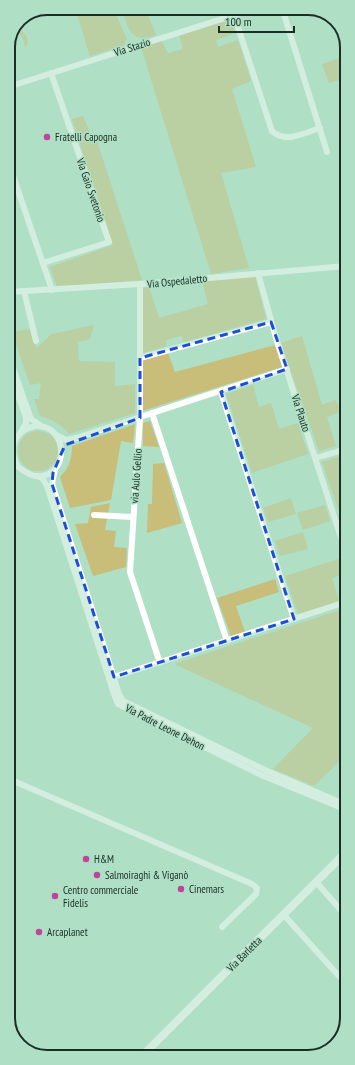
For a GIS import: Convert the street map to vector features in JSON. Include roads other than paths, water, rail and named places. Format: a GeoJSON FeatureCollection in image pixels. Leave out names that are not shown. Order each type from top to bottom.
{"type":"FeatureCollection","features":[{"type":"Feature","properties":{"kind":"main road","name":"Via Barletta"},"geometry":{"type":"LineString","coordinates":[[148,1050],[340,857]]}},
{"type":"Feature","properties":{"kind":"street","name":"Via Stazio"},"geometry":{"type":"LineString","coordinates":[[15,85],[234,15]]}},
{"type":"Feature","properties":{"kind":"street"},"geometry":{"type":"LineString","coordinates":[[234,15],[268,122],[272,130],[277,135],[292,137],[320,128]]}},
{"type":"Feature","properties":{"kind":"street"},"geometry":{"type":"LineString","coordinates":[[284,15],[327,152]]}},
{"type":"Feature","properties":{"kind":"street","name":"Via Gaio Svetonio"},"geometry":{"type":"LineString","coordinates":[[43,263],[109,242],[51,73]]}},
{"type":"Feature","properties":{"kind":"street"},"geometry":{"type":"LineString","coordinates":[[15,181],[52,290]]}},
{"type":"Feature","properties":{"kind":"street","name":"Via Ospedaletto"},"geometry":{"type":"LineString","coordinates":[[15,292],[140,284],[340,266]]}},
{"type":"Feature","properties":{"kind":"street","name":"Via Plauto"},"geometry":{"type":"LineString","coordinates":[[258,273],[271,322],[340,526]]}},
{"type":"Feature","properties":{"kind":"street","name":"via Aulo Gellio"},"geometry":{"type":"LineString","coordinates":[[140,284],[140,418],[130,572],[160,663]]}},
{"type":"Feature","properties":{"kind":"street"},"geometry":{"type":"LineString","coordinates":[[24,291],[36,340]]}},
{"type":"Feature","properties":{"kind":"street"},"geometry":{"type":"LineString","coordinates":[[140,358],[271,322]]}},
{"type":"Feature","properties":{"kind":"street"},"geometry":{"type":"LineString","coordinates":[[15,374],[31,419],[66,440],[140,418],[287,369]]}},
{"type":"Feature","properties":{"kind":"street"},"geometry":{"type":"LineString","coordinates":[[15,389],[26,421],[15,445]]}},
{"type":"Feature","properties":{"kind":"street"},"geometry":{"type":"LineString","coordinates":[[220,392],[294,619]]}},
{"type":"Feature","properties":{"kind":"street"},"geometry":{"type":"LineString","coordinates":[[152,413],[227,641]]}},
{"type":"Feature","properties":{"kind":"street"},"geometry":{"type":"LineString","coordinates":[[18,436],[28,428],[41,426]]}},
{"type":"Feature","properties":{"kind":"street"},"geometry":{"type":"LineString","coordinates":[[58,436],[62,450],[62,457]]}},
{"type":"Feature","properties":{"kind":"street"},"geometry":{"type":"LineString","coordinates":[[15,464],[29,474],[37,476],[49,473],[54,469],[62,457],[65,445],[76,438]]}},
{"type":"Feature","properties":{"kind":"street"},"geometry":{"type":"LineString","coordinates":[[316,458],[340,451]]}},
{"type":"Feature","properties":{"kind":"street"},"geometry":{"type":"LineString","coordinates":[[15,457],[18,465]]}},
{"type":"Feature","properties":{"kind":"street","name":"Via Padre Leone Dehon"},"geometry":{"type":"LineString","coordinates":[[54,469],[52,484],[121,698],[127,704],[340,804]]}},
{"type":"Feature","properties":{"kind":"street","name":"Via Padre Leone Dehon"},"geometry":{"type":"LineString","coordinates":[[37,476],[42,478],[47,486],[118,704],[261,775],[340,807]]}},
{"type":"Feature","properties":{"kind":"street"},"geometry":{"type":"LineString","coordinates":[[94,515],[133,517]]}},
{"type":"Feature","properties":{"kind":"street"},"geometry":{"type":"LineString","coordinates":[[114,677],[340,604]]}},
{"type":"Feature","properties":{"kind":"street"},"geometry":{"type":"LineString","coordinates":[[15,781],[252,884],[257,888],[256,894],[222,927]]}},
{"type":"Feature","properties":{"kind":"street"},"geometry":{"type":"LineString","coordinates":[[316,882],[340,909]]}},
{"type":"Feature","properties":{"kind":"street"},"geometry":{"type":"LineString","coordinates":[[283,914],[340,977]]}},
{"type":"Feature","properties":{"kind":"place","name":"Fratelli Capogna"},"geometry":{"type":"Point","coordinates":[47,137]}},
{"type":"Feature","properties":{"kind":"place","name":"H&M"},"geometry":{"type":"Point","coordinates":[86,859]}},
{"type":"Feature","properties":{"kind":"place","name":"Salmoiraghi & Viganò"},"geometry":{"type":"Point","coordinates":[97,875]}},
{"type":"Feature","properties":{"kind":"place","name":"Cinemars"},"geometry":{"type":"Point","coordinates":[181,889]}},
{"type":"Feature","properties":{"kind":"place","name":"Centro commerciale Fidelis"},"geometry":{"type":"Point","coordinates":[55,896]}},
{"type":"Feature","properties":{"kind":"place","name":"Arcaplanet"},"geometry":{"type":"Point","coordinates":[39,932]}}]}
